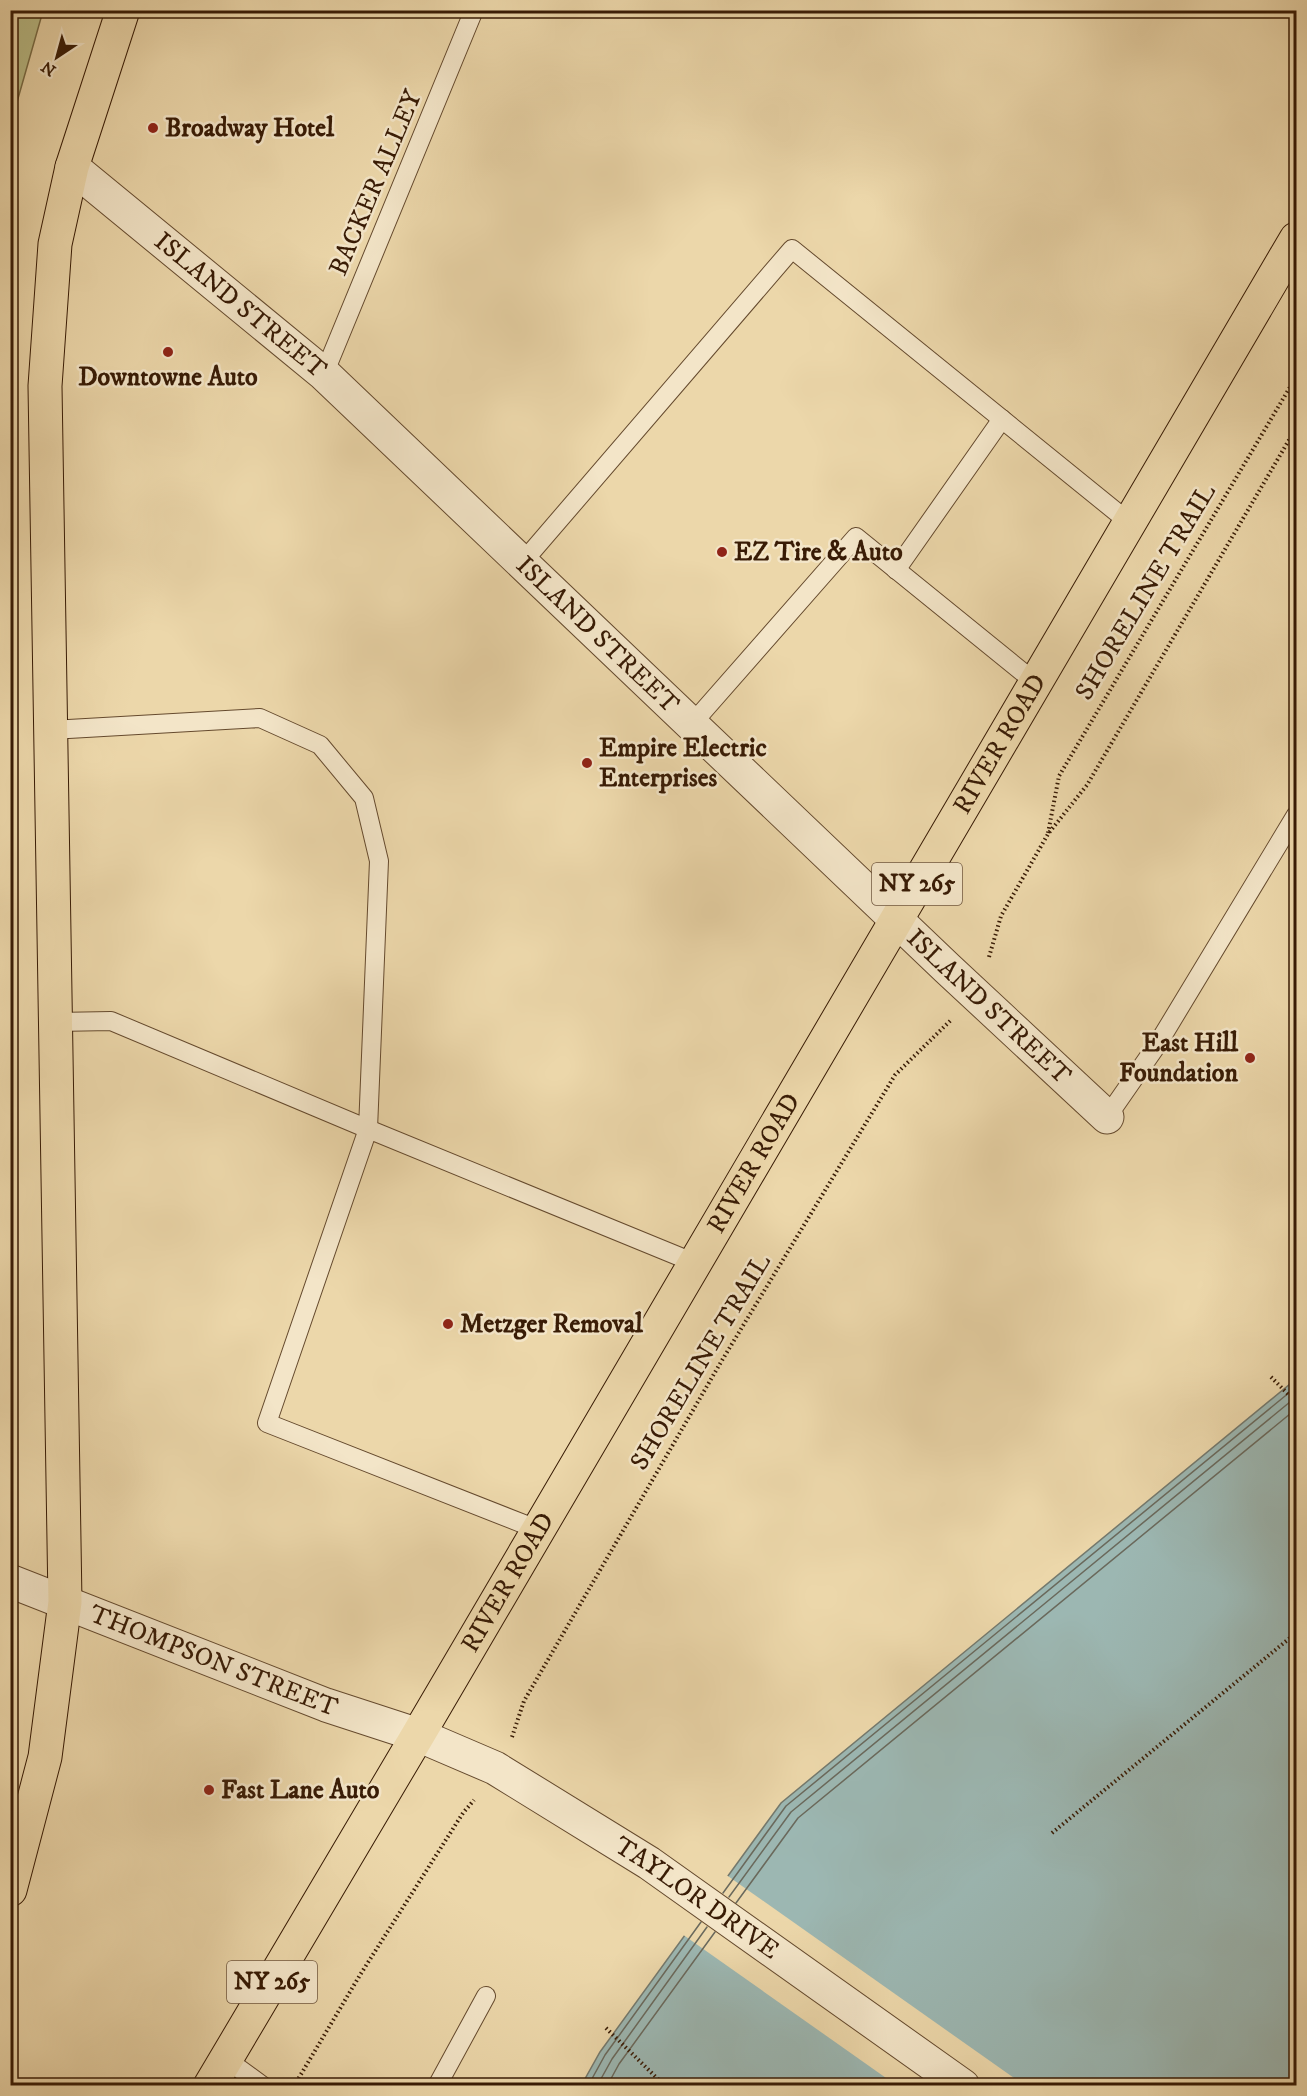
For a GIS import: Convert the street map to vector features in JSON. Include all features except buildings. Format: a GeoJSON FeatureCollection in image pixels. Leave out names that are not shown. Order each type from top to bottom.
{"type":"FeatureCollection","features":[{"type":"Feature","properties":{"kind":"main road"},"geometry":{"type":"LineString","coordinates":[[10,1890],[45,1757],[65,1602],[45,386],[55,244],[72,167],[123,10]]}},
{"type":"Feature","properties":{"kind":"main road","name":"RIVER ROAD"},"geometry":{"type":"LineString","coordinates":[[218,2072],[539,1530],[1296,239]]}},
{"type":"Feature","properties":{"kind":"street","name":"ISLAND STREET"},"geometry":{"type":"LineString","coordinates":[[72,167],[324,374],[896,920],[1107,1117]]}},
{"type":"Feature","properties":{"kind":"street","name":"THOMPSON STREET"},"geometry":{"type":"LineString","coordinates":[[10,1581],[326,1705],[418,1735]]}},
{"type":"Feature","properties":{"kind":"street","name":"TAYLOR DRIVE"},"geometry":{"type":"LineString","coordinates":[[418,1735],[495,1768],[649,1863],[963,2085]]}},
{"type":"Feature","properties":{"kind":"lane","name":"BACKER ALLEY"},"geometry":{"type":"LineString","coordinates":[[324,374],[474,10]]}},
{"type":"Feature","properties":{"kind":"lane"},"geometry":{"type":"LineString","coordinates":[[522,563],[792,249],[1130,522]]}},
{"type":"Feature","properties":{"kind":"lane"},"geometry":{"type":"LineString","coordinates":[[896,570],[1002,419]]}},
{"type":"Feature","properties":{"kind":"lane"},"geometry":{"type":"LineString","coordinates":[[691,725],[856,537],[1036,683]]}},
{"type":"Feature","properties":{"kind":"lane"},"geometry":{"type":"LineString","coordinates":[[51,730],[260,718],[320,745],[364,798],[379,861],[368,1129],[267,1424],[539,1530]]}},
{"type":"Feature","properties":{"kind":"lane"},"geometry":{"type":"LineString","coordinates":[[1107,1117],[1157,1045],[1296,815]]}},
{"type":"Feature","properties":{"kind":"lane"},"geometry":{"type":"LineString","coordinates":[[56,1022],[111,1021],[695,1263]]}},
{"type":"Feature","properties":{"kind":"lane"},"geometry":{"type":"LineString","coordinates":[[437,2085],[486,1996]]}},
{"type":"Feature","properties":{"kind":"lane"},"geometry":{"type":"LineString","coordinates":[[218,2072],[263,2085]]}},
{"type":"Feature","properties":{"kind":"path","name":"SHORELINE TRAIL"},"geometry":{"type":"LineString","coordinates":[[1048,834],[1059,776],[1296,377]]}},
{"type":"Feature","properties":{"kind":"path","name":"SHORELINE TRAIL"},"geometry":{"type":"LineString","coordinates":[[988,960],[1000,916],[1048,834],[1087,785],[1296,428]]}},
{"type":"Feature","properties":{"kind":"path","name":"SHORELINE TRAIL"},"geometry":{"type":"LineString","coordinates":[[512,1739],[518,1716],[530,1691],[716,1372],[895,1075],[949,1022]]}},
{"type":"Feature","properties":{"kind":"path"},"geometry":{"type":"LineString","coordinates":[[1271,1377],[1296,1402]]}},
{"type":"Feature","properties":{"kind":"path"},"geometry":{"type":"LineString","coordinates":[[1052,1833],[1296,1633]]}},
{"type":"Feature","properties":{"kind":"path"},"geometry":{"type":"LineString","coordinates":[[294,2085],[386,1934],[463,1813],[477,1797]]}},
{"type":"Feature","properties":{"kind":"path"},"geometry":{"type":"LineString","coordinates":[[606,2028],[665,2085]]}},
{"type":"Feature","properties":{"kind":"green space"},"geometry":{"type":"Polygon","coordinates":[[[10,11],[43,11],[11,123],[10,11]]]}},
{"type":"Feature","properties":{"kind":"water"},"geometry":{"type":"Polygon","coordinates":[[[1296,1379],[1296,2085],[581,2086],[600,2052],[781,1803],[1296,1379]]]}},
{"type":"Feature","properties":{"kind":"pier"},"geometry":{"type":"Polygon","coordinates":[[[725,1874],[1024,2085],[896,2085],[682,1934],[725,1874]]]}},
{"type":"Feature","properties":{"kind":"place","name":"Broadway Hotel"},"geometry":{"type":"Point","coordinates":[153,128]}},
{"type":"Feature","properties":{"kind":"place","name":"Downtowne Auto"},"geometry":{"type":"Point","coordinates":[168,352]}},
{"type":"Feature","properties":{"kind":"place","name":"EZ Tire & Auto"},"geometry":{"type":"Point","coordinates":[722,552]}},
{"type":"Feature","properties":{"kind":"place","name":"Empire Electric Enterprises"},"geometry":{"type":"Point","coordinates":[587,763]}},
{"type":"Feature","properties":{"kind":"place","name":"East Hill Foundation"},"geometry":{"type":"Point","coordinates":[1250,1058]}},
{"type":"Feature","properties":{"kind":"place","name":"Metzger Removal"},"geometry":{"type":"Point","coordinates":[448,1324]}},
{"type":"Feature","properties":{"kind":"place","name":"Fast Lane Auto"},"geometry":{"type":"Point","coordinates":[209,1790]}}]}
